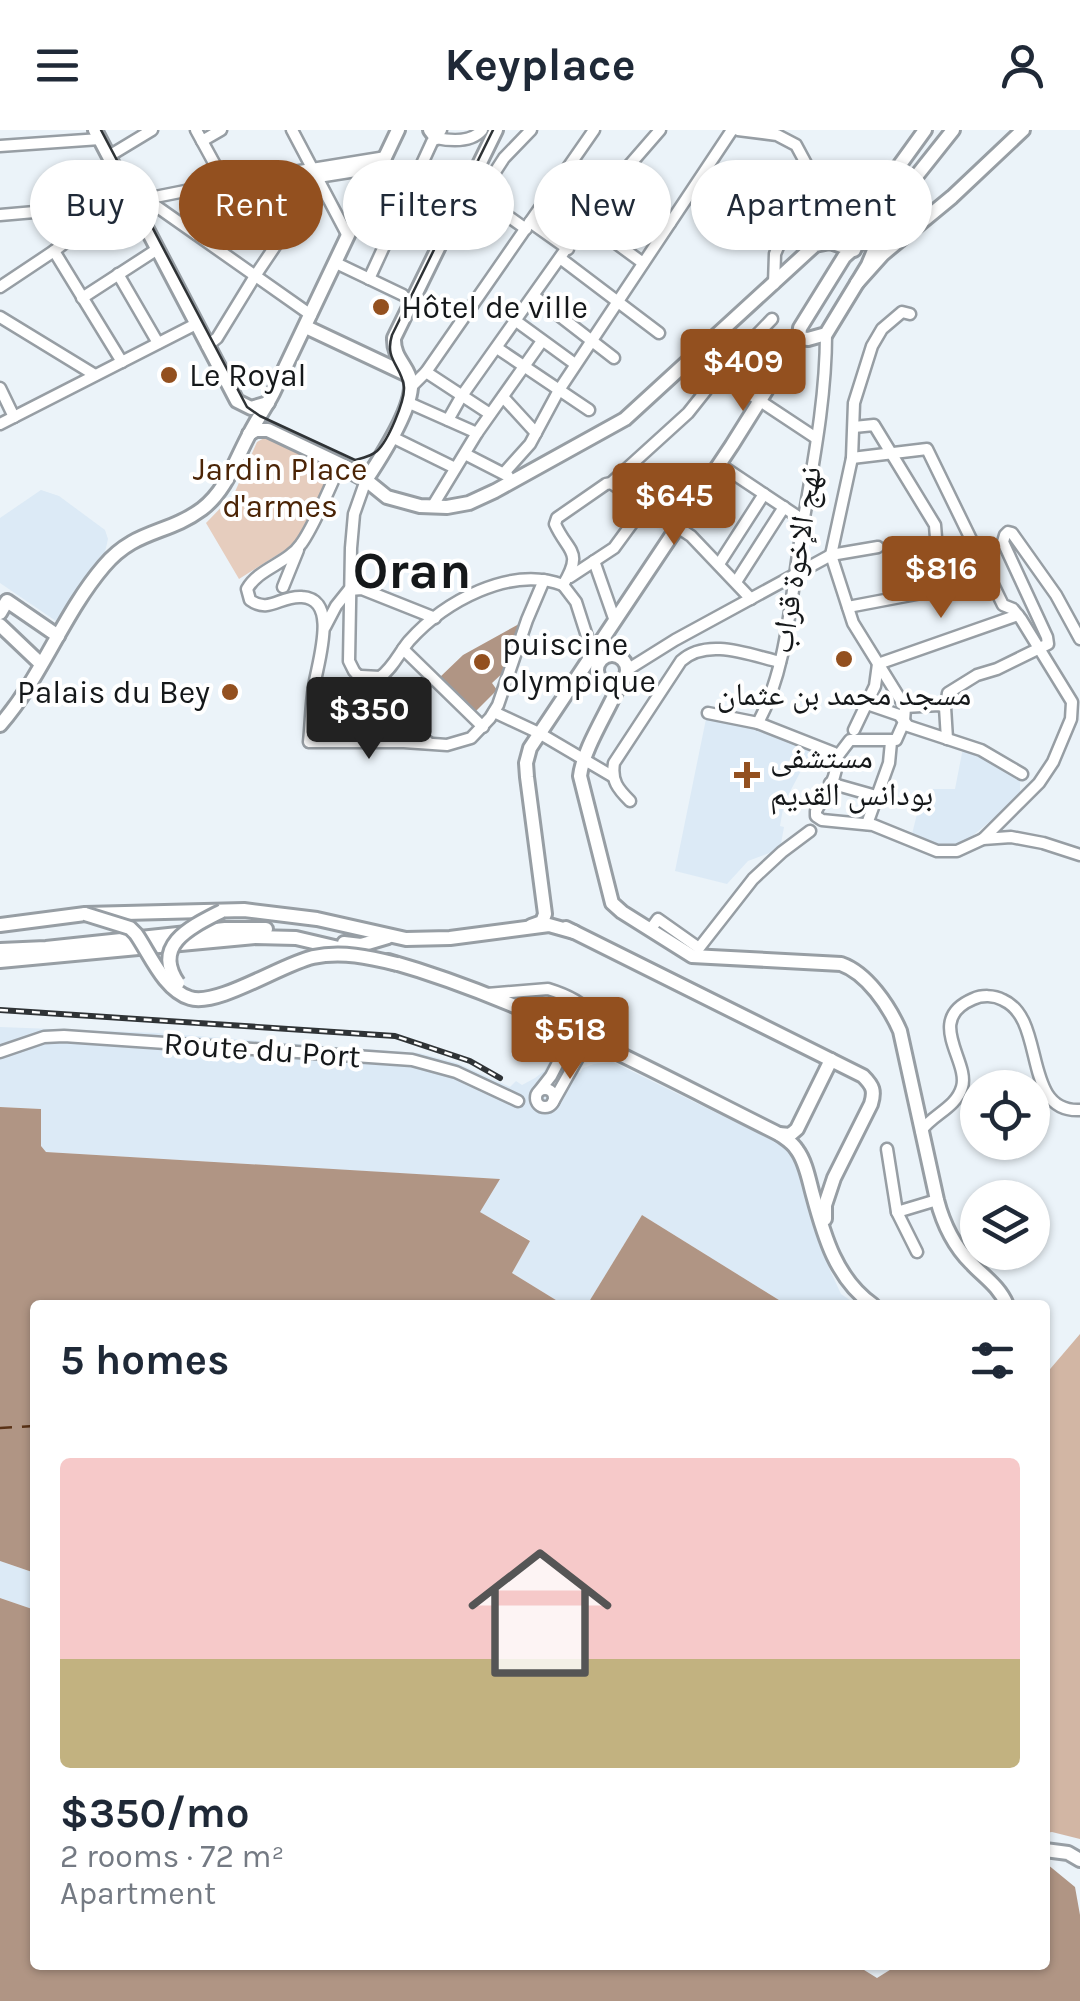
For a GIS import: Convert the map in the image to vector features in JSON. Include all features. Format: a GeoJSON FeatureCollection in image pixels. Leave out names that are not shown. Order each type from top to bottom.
{"type":"FeatureCollection","features":[{"type":"Feature","properties":{"kind":"main road"},"geometry":{"type":"LineString","coordinates":[[384,160],[398,130]]}},
{"type":"Feature","properties":{"kind":"main road"},"geometry":{"type":"LineString","coordinates":[[485,160],[496,130]]}},
{"type":"Feature","properties":{"kind":"main road"},"geometry":{"type":"LineString","coordinates":[[904,160],[926,130]]}},
{"type":"Feature","properties":{"kind":"main road"},"geometry":{"type":"LineString","coordinates":[[929,160],[953,130]]}},
{"type":"Feature","properties":{"kind":"main road"},"geometry":{"type":"LineString","coordinates":[[858,283],[883,254],[952,197],[1023,130]]}},
{"type":"Feature","properties":{"kind":"main road"},"geometry":{"type":"LineString","coordinates":[[97,134],[112,160]]}},
{"type":"Feature","properties":{"kind":"main road"},"geometry":{"type":"LineString","coordinates":[[0,725],[94,579],[122,548],[141,536],[182,521],[211,502],[268,403],[343,247]]}},
{"type":"Feature","properties":{"kind":"main road"},"geometry":{"type":"LineString","coordinates":[[156,250],[236,401],[248,408],[268,403]]}},
{"type":"Feature","properties":{"kind":"main road"},"geometry":{"type":"LineString","coordinates":[[366,480],[392,437],[407,402],[410,381],[396,355],[394,338],[442,250]]}},
{"type":"Feature","properties":{"kind":"main road"},"geometry":{"type":"LineString","coordinates":[[249,434],[261,429],[276,433],[366,480],[387,497],[432,507],[469,503],[509,477],[625,419],[811,250]]}},
{"type":"Feature","properties":{"kind":"main road"},"geometry":{"type":"LineString","coordinates":[[618,679],[599,678],[612,627],[760,402],[844,257],[854,250]]}},
{"type":"Feature","properties":{"kind":"main road"},"geometry":{"type":"LineString","coordinates":[[800,338],[826,334],[875,250]]}},
{"type":"Feature","properties":{"kind":"main road"},"geometry":{"type":"LineString","coordinates":[[308,321],[410,381]]}},
{"type":"Feature","properties":{"kind":"main road"},"geometry":{"type":"LineString","coordinates":[[340,466],[361,470],[378,461]]}},
{"type":"Feature","properties":{"kind":"main road"},"geometry":{"type":"LineString","coordinates":[[2,601],[58,636]]}},
{"type":"Feature","properties":{"kind":"main road"},"geometry":{"type":"LineString","coordinates":[[0,625],[41,664]]}},
{"type":"Feature","properties":{"kind":"main road"},"geometry":{"type":"LineString","coordinates":[[532,926],[544,919],[544,904],[526,763],[539,733],[604,658],[610,648],[612,627]]}},
{"type":"Feature","properties":{"kind":"main road"},"geometry":{"type":"LineString","coordinates":[[604,658],[624,662],[611,706],[583,758],[580,776],[612,903],[684,952],[699,957],[840,964],[856,972],[900,1031],[936,1200],[954,1241],[990,1281],[999,1300]]}},
{"type":"Feature","properties":{"kind":"main road"},"geometry":{"type":"LineString","coordinates":[[544,904],[552,917],[574,932]]}},
{"type":"Feature","properties":{"kind":"main road"},"geometry":{"type":"LineString","coordinates":[[213,997],[182,987],[171,972],[170,954],[182,932],[222,910]]}},
{"type":"Feature","properties":{"kind":"main road"},"geometry":{"type":"LineString","coordinates":[[0,925],[85,914],[222,910],[279,914],[425,940],[532,926],[557,926],[574,932],[863,1076],[872,1085],[874,1093],[824,1205],[826,1236]]}},
{"type":"Feature","properties":{"kind":"main road"},"geometry":{"type":"LineString","coordinates":[[85,914],[130,928],[168,982],[182,994],[199,1000],[314,957],[361,956],[397,964]]}},
{"type":"Feature","properties":{"kind":"main road"},"geometry":{"type":"LineString","coordinates":[[0,950],[224,929],[280,930],[353,944],[390,936]]}},
{"type":"Feature","properties":{"kind":"main road"},"geometry":{"type":"LineString","coordinates":[[0,962],[274,937],[322,943],[486,994],[581,1036],[779,1134],[799,1152],[843,1275],[865,1300]]}},
{"type":"Feature","properties":{"kind":"main road"},"geometry":{"type":"LineString","coordinates":[[779,1134],[790,1135],[798,1129],[831,1060]]}},
{"type":"Feature","properties":{"kind":"main road"},"geometry":{"type":"LineString","coordinates":[[810,1184],[822,1188],[834,1178]]}},
{"type":"Feature","properties":{"kind":"main road"},"geometry":{"type":"LineString","coordinates":[[1050,1851],[1068,1853],[1080,1860]]}},
{"type":"Feature","properties":{"kind":"street"},"geometry":{"type":"LineString","coordinates":[[109,156],[152,130]]}},
{"type":"Feature","properties":{"kind":"street"},"geometry":{"type":"LineString","coordinates":[[212,160],[199,135],[221,130]]}},
{"type":"Feature","properties":{"kind":"street"},"geometry":{"type":"LineString","coordinates":[[292,130],[308,160]]}},
{"type":"Feature","properties":{"kind":"street"},"geometry":{"type":"LineString","coordinates":[[369,279],[435,133],[470,139],[482,130]]}},
{"type":"Feature","properties":{"kind":"street"},"geometry":{"type":"LineString","coordinates":[[502,160],[530,130]]}},
{"type":"Feature","properties":{"kind":"street"},"geometry":{"type":"LineString","coordinates":[[410,381],[426,372],[594,130]]}},
{"type":"Feature","properties":{"kind":"street"},"geometry":{"type":"LineString","coordinates":[[633,160],[660,130]]}},
{"type":"Feature","properties":{"kind":"street"},"geometry":{"type":"LineString","coordinates":[[671,222],[735,130],[776,134],[796,144],[810,171],[806,199],[786,228],[775,254],[774,284]]}},
{"type":"Feature","properties":{"kind":"street"},"geometry":{"type":"LineString","coordinates":[[0,146],[97,134]]}},
{"type":"Feature","properties":{"kind":"street"},"geometry":{"type":"LineString","coordinates":[[323,188],[343,226]]}},
{"type":"Feature","properties":{"kind":"street"},"geometry":{"type":"LineString","coordinates":[[0,215],[30,212]]}},
{"type":"Feature","properties":{"kind":"street"},"geometry":{"type":"LineString","coordinates":[[514,217],[564,253],[659,333]]}},
{"type":"Feature","properties":{"kind":"street"},"geometry":{"type":"LineString","coordinates":[[82,298],[156,250]]}},
{"type":"Feature","properties":{"kind":"street"},"geometry":{"type":"LineString","coordinates":[[218,250],[308,321]]}},
{"type":"Feature","properties":{"kind":"street"},"geometry":{"type":"LineString","coordinates":[[207,346],[217,338],[271,250]]}},
{"type":"Feature","properties":{"kind":"street"},"geometry":{"type":"LineString","coordinates":[[448,420],[566,250]]}},
{"type":"Feature","properties":{"kind":"street"},"geometry":{"type":"LineString","coordinates":[[626,250],[643,262]]}},
{"type":"Feature","properties":{"kind":"street"},"geometry":{"type":"LineString","coordinates":[[465,454],[509,477],[575,364],[651,250]]}},
{"type":"Feature","properties":{"kind":"street"},"geometry":{"type":"LineString","coordinates":[[0,287],[54,251],[122,362]]}},
{"type":"Feature","properties":{"kind":"street"},"geometry":{"type":"LineString","coordinates":[[336,263],[403,294]]}},
{"type":"Feature","properties":{"kind":"street"},"geometry":{"type":"LineString","coordinates":[[118,274],[158,344]]}},
{"type":"Feature","properties":{"kind":"street"},"geometry":{"type":"LineString","coordinates":[[534,296],[614,358]]}},
{"type":"Feature","properties":{"kind":"street"},"geometry":{"type":"LineString","coordinates":[[866,824],[904,722],[905,707],[854,623],[830,554],[852,458],[854,403],[872,346],[882,329],[902,312],[910,314]]}},
{"type":"Feature","properties":{"kind":"street"},"geometry":{"type":"LineString","coordinates":[[0,317],[95,374]]}},
{"type":"Feature","properties":{"kind":"street"},"geometry":{"type":"LineString","coordinates":[[563,585],[574,556],[555,524],[557,518],[610,484],[688,413],[772,319]]}},
{"type":"Feature","properties":{"kind":"street"},"geometry":{"type":"LineString","coordinates":[[516,321],[575,364]]}},
{"type":"Feature","properties":{"kind":"street"},"geometry":{"type":"LineString","coordinates":[[0,424],[196,324]]}},
{"type":"Feature","properties":{"kind":"street","name":"نهج الإخوة قراب"},"geometry":{"type":"LineString","coordinates":[[758,723],[780,662],[816,438],[826,334]]}},
{"type":"Feature","properties":{"kind":"street"},"geometry":{"type":"LineString","coordinates":[[432,507],[477,433],[542,342]]}},
{"type":"Feature","properties":{"kind":"street"},"geometry":{"type":"LineString","coordinates":[[498,348],[589,410]]}},
{"type":"Feature","properties":{"kind":"street"},"geometry":{"type":"LineString","coordinates":[[692,356],[816,438]]}},
{"type":"Feature","properties":{"kind":"street"},"geometry":{"type":"LineString","coordinates":[[426,372],[490,414]]}},
{"type":"Feature","properties":{"kind":"street"},"geometry":{"type":"LineString","coordinates":[[0,388],[14,417]]}},
{"type":"Feature","properties":{"kind":"street"},"geometry":{"type":"LineString","coordinates":[[503,397],[536,432]]}},
{"type":"Feature","properties":{"kind":"street"},"geometry":{"type":"LineString","coordinates":[[407,402],[477,433]]}},
{"type":"Feature","properties":{"kind":"street"},"geometry":{"type":"LineString","coordinates":[[854,426],[874,425],[935,525],[940,589]]}},
{"type":"Feature","properties":{"kind":"street"},"geometry":{"type":"LineString","coordinates":[[392,437],[455,468]]}},
{"type":"Feature","properties":{"kind":"street"},"geometry":{"type":"LineString","coordinates":[[852,458],[927,449],[1002,605],[1018,616],[1072,702],[1071,719],[1053,762],[1039,782],[983,839],[957,851],[930,849],[866,824],[818,818],[816,811],[837,768],[837,756],[850,740],[895,740]]}},
{"type":"Feature","properties":{"kind":"street"},"geometry":{"type":"LineString","coordinates":[[719,464],[803,520]]}},
{"type":"Feature","properties":{"kind":"street"},"geometry":{"type":"LineString","coordinates":[[283,587],[340,466]]}},
{"type":"Feature","properties":{"kind":"street"},"geometry":{"type":"LineString","coordinates":[[366,480],[354,514],[350,666],[401,723],[428,742]]}},
{"type":"Feature","properties":{"kind":"street"},"geometry":{"type":"LineString","coordinates":[[610,484],[678,526],[751,599]]}},
{"type":"Feature","properties":{"kind":"street"},"geometry":{"type":"LineString","coordinates":[[718,564],[764,494]]}},
{"type":"Feature","properties":{"kind":"street"},"geometry":{"type":"LineString","coordinates":[[563,585],[614,548],[644,506]]}},
{"type":"Feature","properties":{"kind":"street"},"geometry":{"type":"LineString","coordinates":[[736,582],[784,507]]}},
{"type":"Feature","properties":{"kind":"street"},"geometry":{"type":"LineString","coordinates":[[940,705],[948,693],[978,675],[1048,644],[1003,542],[1008,532],[1056,595],[1080,638]]}},
{"type":"Feature","properties":{"kind":"street"},"geometry":{"type":"LineString","coordinates":[[300,544],[254,578],[248,595],[259,606],[294,597],[309,598],[320,607],[325,628]]}},
{"type":"Feature","properties":{"kind":"street"},"geometry":{"type":"LineString","coordinates":[[618,679],[675,640],[830,554],[878,547]]}},
{"type":"Feature","properties":{"kind":"street"},"geometry":{"type":"LineString","coordinates":[[594,561],[612,627]]}},
{"type":"Feature","properties":{"kind":"street"},"geometry":{"type":"LineString","coordinates":[[435,618],[362,589],[349,590],[325,628],[309,742],[456,744],[471,738],[494,712],[544,580]]}},
{"type":"Feature","properties":{"kind":"street"},"geometry":{"type":"LineString","coordinates":[[360,675],[380,678],[435,618],[509,581],[544,580],[563,585],[576,602],[604,658]]}},
{"type":"Feature","properties":{"kind":"street"},"geometry":{"type":"LineString","coordinates":[[848,606],[990,580]]}},
{"type":"Feature","properties":{"kind":"street"},"geometry":{"type":"LineString","coordinates":[[878,664],[1018,616]]}},
{"type":"Feature","properties":{"kind":"street"},"geometry":{"type":"LineString","coordinates":[[403,649],[483,727]]}},
{"type":"Feature","properties":{"kind":"street"},"geometry":{"type":"LineString","coordinates":[[612,776],[614,764],[634,730],[688,654],[716,649],[780,662]]}},
{"type":"Feature","properties":{"kind":"street"},"geometry":{"type":"LineString","coordinates":[[854,730],[876,686],[878,664]]}},
{"type":"Feature","properties":{"kind":"street"},"geometry":{"type":"LineString","coordinates":[[867,704],[899,715],[908,726],[981,750],[1022,774]]}},
{"type":"Feature","properties":{"kind":"street"},"geometry":{"type":"LineString","coordinates":[[905,707],[945,707],[946,739]]}},
{"type":"Feature","properties":{"kind":"street"},"geometry":{"type":"LineString","coordinates":[[494,712],[612,776],[630,802]]}},
{"type":"Feature","properties":{"kind":"street"},"geometry":{"type":"LineString","coordinates":[[708,714],[758,723],[837,756]]}},
{"type":"Feature","properties":{"kind":"street"},"geometry":{"type":"LineString","coordinates":[[830,784],[876,796]]}},
{"type":"Feature","properties":{"kind":"street"},"geometry":{"type":"LineString","coordinates":[[650,930],[658,919],[699,948],[754,880],[810,831]]}},
{"type":"Feature","properties":{"kind":"street"},"geometry":{"type":"LineString","coordinates":[[983,839],[1022,838],[1080,856]]}},
{"type":"Feature","properties":{"kind":"street"},"geometry":{"type":"LineString","coordinates":[[486,994],[555,991],[588,1012],[581,1036],[543,1098]]}},
{"type":"Feature","properties":{"kind":"street"},"geometry":{"type":"LineString","coordinates":[[921,1131],[934,1116],[952,1105],[962,1088],[963,1076],[952,1044],[951,1024],[967,1002],[980,997],[1006,1001],[1020,1015],[1049,1097],[1062,1108],[1080,1110]]}},
{"type":"Feature","properties":{"kind":"street","name":"Route du Port"},"geometry":{"type":"LineString","coordinates":[[0,1052],[44,1037],[64,1036],[412,1060],[456,1072],[518,1101],[543,1098]]}},
{"type":"Feature","properties":{"kind":"street"},"geometry":{"type":"LineString","coordinates":[[543,1098],[551,1076],[581,1036]]}},
{"type":"Feature","properties":{"kind":"street"},"geometry":{"type":"LineString","coordinates":[[916,1107],[936,1108],[958,1096]]}},
{"type":"Feature","properties":{"kind":"street"},"geometry":{"type":"LineString","coordinates":[[888,1149],[897,1212],[917,1252]]}},
{"type":"Feature","properties":{"kind":"street"},"geometry":{"type":"LineString","coordinates":[[897,1212],[936,1200]]}},
{"type":"Feature","properties":{"kind":"shaded area"},"geometry":{"type":"Polygon","coordinates":[[[41,490],[59,496],[105,530],[108,539],[105,552],[56,621],[0,583],[0,518],[41,490]]]}},
{"type":"Feature","properties":{"kind":"shaded area","name":"puiscine olympique"},"geometry":{"type":"Polygon","coordinates":[[[519,624],[521,629],[507,669],[492,683],[497,690],[476,711],[439,678],[463,655],[519,624]]]}},
{"type":"Feature","properties":{"kind":"shaded area","name":"مستشفى بودانس القديم"},"geometry":{"type":"Polygon","coordinates":[[[706,719],[789,737],[813,748],[784,803],[780,849],[748,861],[727,884],[675,871],[706,719]]]}},
{"type":"Feature","properties":{"kind":"shaded area"},"geometry":{"type":"Polygon","coordinates":[[[963,748],[977,752],[1020,779],[1020,796],[964,843],[947,848],[912,834],[921,798],[930,797],[930,789],[955,789],[963,748]]]}},
{"type":"Feature","properties":{"kind":"shaded area"},"geometry":{"type":"Polygon","coordinates":[[[0,1027],[157,1033],[419,1053],[457,1063],[510,1087],[516,1081],[522,1085],[535,1078],[551,1059],[580,1073],[594,1064],[613,1062],[786,1147],[800,1161],[829,1268],[841,1294],[850,1300],[779,1300],[642,1215],[590,1300],[556,1300],[512,1273],[530,1240],[479,1212],[499,1179],[46,1152],[41,1147],[41,1109],[0,1107],[0,1027]]]}},
{"type":"Feature","properties":{"kind":"shaded area"},"geometry":{"type":"Polygon","coordinates":[[[0,1107],[41,1109],[41,1146],[46,1152],[500,1179],[480,1212],[530,1241],[512,1273],[556,1300],[30,1300],[30,1571],[0,1561],[0,1107]]]}},
{"type":"Feature","properties":{"kind":"shaded area"},"geometry":{"type":"Polygon","coordinates":[[[642,1215],[779,1300],[590,1300],[642,1215]]]}},
{"type":"Feature","properties":{"kind":"shaded area"},"geometry":{"type":"Polygon","coordinates":[[[1080,1334],[1080,1839],[1050,1832],[1050,1369],[1080,1334]]]}},
{"type":"Feature","properties":{"kind":"shaded area"},"geometry":{"type":"Polygon","coordinates":[[[0,1561],[30,1571],[30,1608],[0,1598],[0,1561]]]}},
{"type":"Feature","properties":{"kind":"shaded area"},"geometry":{"type":"Polygon","coordinates":[[[0,1598],[30,1608],[30,1970],[864,1970],[877,1978],[890,1970],[1050,1970],[1050,1866],[1075,1887],[1080,1915],[1080,2001],[0,2001],[0,1598]]]}},
{"type":"Feature","properties":{"kind":"green space","name":"Jardin Place d'armes"},"geometry":{"type":"Polygon","coordinates":[[[266,437],[335,467],[298,542],[239,579],[206,523],[234,494],[257,442],[266,437]]]}},
{"type":"Feature","properties":{"kind":"ferry route"},"geometry":{"type":"LineString","coordinates":[[0,1428],[30,1426]]}},
{"type":"Feature","properties":{"kind":"tram line"},"geometry":{"type":"LineString","coordinates":[[101,130],[247,407],[355,460],[377,451],[395,420],[404,387],[390,351],[392,335],[493,130]]}},
{"type":"Feature","properties":{"kind":"railway"},"geometry":{"type":"LineString","coordinates":[[0,1010],[395,1036],[470,1061],[500,1078]]}},
{"type":"Feature","properties":{"kind":"place","name":"Hôtel de ville"},"geometry":{"type":"Point","coordinates":[381,307]}},
{"type":"Feature","properties":{"kind":"place","name":"Le Royal"},"geometry":{"type":"Point","coordinates":[169,375]}},
{"type":"Feature","properties":{"kind":"place","name":"مسجد محمد بن عثمان"},"geometry":{"type":"Point","coordinates":[844,659]}},
{"type":"Feature","properties":{"kind":"place","name":"puiscine olympique"},"geometry":{"type":"Point","coordinates":[482,662]}},
{"type":"Feature","properties":{"kind":"place","name":"Palais du Bey"},"geometry":{"type":"Point","coordinates":[230,692]}},
{"type":"Feature","properties":{"kind":"place","name":"مستشفى بودانس القديم"},"geometry":{"type":"Point","coordinates":[747,775]}},
{"type":"Feature","properties":{"kind":"district","name":"Oran"},"geometry":{"type":"Point","coordinates":[412,570]}}]}
